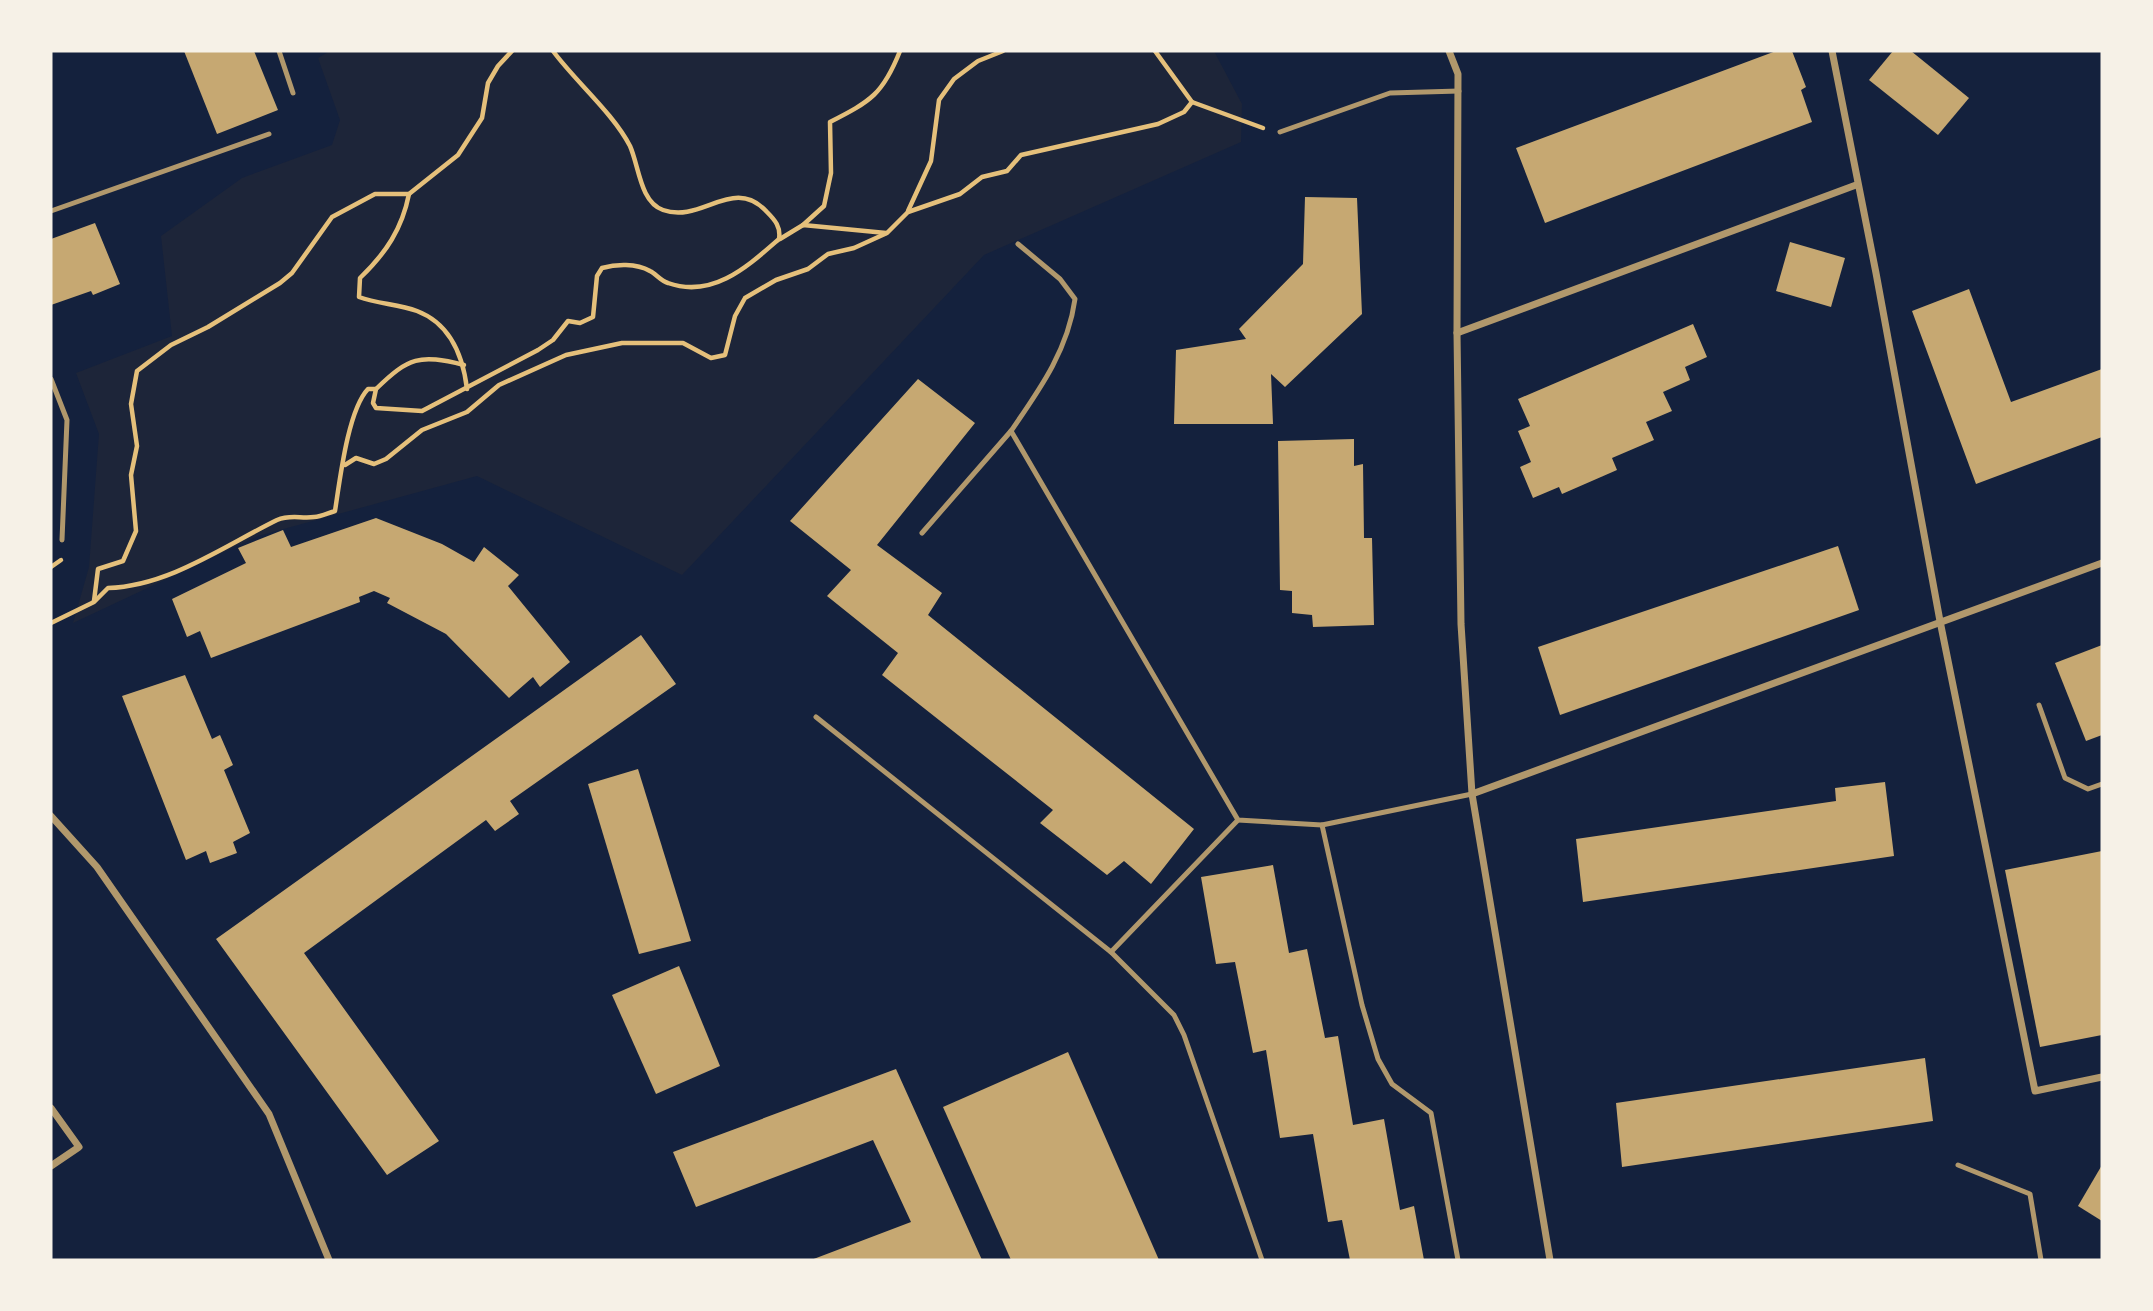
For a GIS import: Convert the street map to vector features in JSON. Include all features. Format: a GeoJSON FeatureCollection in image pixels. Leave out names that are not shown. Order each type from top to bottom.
{"type":"FeatureCollection","features":[{"type":"Feature","properties":{"kind":"street"},"geometry":{"type":"LineString","coordinates":[[1449,51],[1458,74],[1459,91],[1457,333],[1461,624],[1472,794],[1550,1260]]}},
{"type":"Feature","properties":{"kind":"street"},"geometry":{"type":"LineString","coordinates":[[1832,51],[1940,621],[2035,1091],[2102,1077]]}},
{"type":"Feature","properties":{"kind":"street"},"geometry":{"type":"LineString","coordinates":[[1457,333],[1856,185]]}},
{"type":"Feature","properties":{"kind":"street"},"geometry":{"type":"LineString","coordinates":[[1472,794],[2102,563]]}},
{"type":"Feature","properties":{"kind":"street"},"geometry":{"type":"LineString","coordinates":[[51,816],[97,867],[268,1114],[329,1260]]}},
{"type":"Feature","properties":{"kind":"street"},"geometry":{"type":"LineString","coordinates":[[51,1108],[79,1147],[51,1167]]}},
{"type":"Feature","properties":{"kind":"lane"},"geometry":{"type":"LineString","coordinates":[[279,51],[293,93]]}},
{"type":"Feature","properties":{"kind":"lane"},"geometry":{"type":"LineString","coordinates":[[1280,132],[1390,93],[1459,91]]}},
{"type":"Feature","properties":{"kind":"lane"},"geometry":{"type":"LineString","coordinates":[[51,211],[268,134]]}},
{"type":"Feature","properties":{"kind":"lane"},"geometry":{"type":"LineString","coordinates":[[922,533],[1011,431],[1046,380],[1071,326],[1075,299],[1060,279],[1017,244]]}},
{"type":"Feature","properties":{"kind":"lane"},"geometry":{"type":"LineString","coordinates":[[51,380],[67,420],[62,540]]}},
{"type":"Feature","properties":{"kind":"lane"},"geometry":{"type":"LineString","coordinates":[[1011,431],[1238,820]]}},
{"type":"Feature","properties":{"kind":"lane"},"geometry":{"type":"LineString","coordinates":[[2039,705],[2065,778],[2088,789],[2102,784]]}},
{"type":"Feature","properties":{"kind":"lane"},"geometry":{"type":"LineString","coordinates":[[816,717],[1111,952],[1174,1015],[1184,1035],[1262,1260]]}},
{"type":"Feature","properties":{"kind":"lane"},"geometry":{"type":"LineString","coordinates":[[1111,952],[1238,820],[1322,825],[1472,794]]}},
{"type":"Feature","properties":{"kind":"lane"},"geometry":{"type":"LineString","coordinates":[[1322,825],[1362,1004],[1378,1059],[1392,1084],[1431,1113],[1458,1260]]}},
{"type":"Feature","properties":{"kind":"lane"},"geometry":{"type":"LineString","coordinates":[[1958,1164],[2030,1194],[2041,1260]]}},
{"type":"Feature","properties":{"kind":"path"},"geometry":{"type":"LineString","coordinates":[[467,389],[464,365],[448,330],[417,311],[379,305],[359,296],[360,278],[381,258],[398,232],[409,194],[458,155],[482,118],[488,83],[498,66],[512,51]]}},
{"type":"Feature","properties":{"kind":"path"},"geometry":{"type":"LineString","coordinates":[[553,51],[629,146],[649,200],[661,210],[676,212],[714,205],[740,195],[752,199],[774,219],[779,226],[779,239]]}},
{"type":"Feature","properties":{"kind":"path"},"geometry":{"type":"LineString","coordinates":[[376,389],[376,408],[408,412],[422,411],[467,389],[553,340],[568,321],[580,323],[593,317],[597,276],[602,268],[615,264],[648,269],[667,283],[709,285],[729,281],[824,206],[831,173],[830,122],[864,104],[888,81],[900,51]]}},
{"type":"Feature","properties":{"kind":"path"},"geometry":{"type":"LineString","coordinates":[[345,465],[356,458],[374,464],[386,459],[422,430],[467,412],[499,385],[566,355],[622,343],[682,343],[711,358],[725,355],[735,316],[745,298],[776,281],[808,269],[828,254],[854,248],[887,233],[908,212],[931,161],[939,100],[954,79],[978,61],[1003,51]]}},
{"type":"Feature","properties":{"kind":"path"},"geometry":{"type":"LineString","coordinates":[[1155,51],[1192,102],[1242,123],[1280,132]]}},
{"type":"Feature","properties":{"kind":"path"},"geometry":{"type":"LineString","coordinates":[[908,212],[960,194],[982,177],[1007,171],[1021,155],[1158,124],[1184,112],[1192,102]]}},
{"type":"Feature","properties":{"kind":"path"},"geometry":{"type":"LineString","coordinates":[[94,601],[97,569],[123,561],[136,531],[131,475],[137,446],[131,404],[137,371],[172,345],[280,284],[292,273],[332,218],[375,194],[409,194]]}},
{"type":"Feature","properties":{"kind":"path"},"geometry":{"type":"LineString","coordinates":[[803,225],[887,233]]}},
{"type":"Feature","properties":{"kind":"path"},"geometry":{"type":"LineString","coordinates":[[51,623],[94,601],[108,588],[134,587],[156,579],[250,537],[279,519],[293,515],[314,518],[335,510],[359,399],[368,389],[376,389],[402,364],[434,358],[464,365]]}},
{"type":"Feature","properties":{"kind":"shaded area"},"geometry":{"type":"Polygon","coordinates":[[[330,51],[1214,51],[1242,104],[1241,142],[984,255],[682,575],[477,476],[258,536],[73,623],[89,567],[99,434],[76,373],[172,336],[161,236],[242,178],[332,145],[340,120],[318,58],[330,51]]]}},
{"type":"Feature","properties":{"kind":"building"},"geometry":{"type":"Polygon","coordinates":[[[184,51],[254,51],[278,110],[217,134],[184,51]]]}},
{"type":"Feature","properties":{"kind":"building"},"geometry":{"type":"Polygon","coordinates":[[[1776,51],[1792,51],[1806,87],[1801,90],[1812,122],[1545,223],[1516,148],[1776,51]]]}},
{"type":"Feature","properties":{"kind":"building"},"geometry":{"type":"Polygon","coordinates":[[[1893,51],[1911,51],[1969,98],[1938,135],[1869,80],[1893,51]]]}},
{"type":"Feature","properties":{"kind":"building"},"geometry":{"type":"Polygon","coordinates":[[[1305,197],[1357,198],[1362,314],[1285,387],[1271,374],[1273,424],[1174,424],[1176,350],[1246,339],[1239,329],[1303,264],[1305,197]]]}},
{"type":"Feature","properties":{"kind":"building"},"geometry":{"type":"Polygon","coordinates":[[[95,223],[120,284],[93,295],[91,291],[51,305],[51,239],[95,223]]]}},
{"type":"Feature","properties":{"kind":"building"},"geometry":{"type":"Polygon","coordinates":[[[1790,242],[1845,258],[1831,307],[1776,291],[1790,242]]]}},
{"type":"Feature","properties":{"kind":"building"},"geometry":{"type":"Polygon","coordinates":[[[1969,289],[2011,402],[2102,369],[2102,437],[1976,484],[1912,311],[1969,289]]]}},
{"type":"Feature","properties":{"kind":"building"},"geometry":{"type":"Polygon","coordinates":[[[1693,324],[1707,357],[1685,367],[1690,380],[1663,392],[1672,411],[1646,422],[1654,440],[1612,458],[1617,470],[1562,494],[1559,487],[1533,498],[1520,467],[1531,462],[1518,431],[1530,426],[1518,399],[1693,324]]]}},
{"type":"Feature","properties":{"kind":"building"},"geometry":{"type":"Polygon","coordinates":[[[918,379],[975,423],[877,545],[942,593],[928,615],[1194,829],[1151,884],[1124,861],[1107,875],[1040,823],[1053,810],[882,675],[898,653],[827,596],[851,570],[790,521],[918,379]]]}},
{"type":"Feature","properties":{"kind":"building"},"geometry":{"type":"Polygon","coordinates":[[[1354,439],[1354,466],[1363,464],[1364,538],[1372,538],[1374,625],[1313,627],[1312,615],[1292,613],[1292,591],[1280,590],[1278,441],[1354,439]]]}},
{"type":"Feature","properties":{"kind":"building"},"geometry":{"type":"Polygon","coordinates":[[[376,518],[442,544],[474,562],[484,547],[519,575],[508,586],[570,662],[540,687],[533,677],[509,698],[446,634],[387,603],[390,598],[374,591],[359,597],[360,602],[211,658],[200,631],[187,637],[172,599],[246,563],[238,548],[283,530],[291,547],[376,518]]]}},
{"type":"Feature","properties":{"kind":"building"},"geometry":{"type":"Polygon","coordinates":[[[1838,546],[1859,610],[1560,715],[1538,647],[1838,546]]]}},
{"type":"Feature","properties":{"kind":"building"},"geometry":{"type":"Polygon","coordinates":[[[641,635],[676,684],[510,801],[519,814],[495,831],[486,820],[304,953],[439,1141],[387,1175],[216,939],[641,635]]]}},
{"type":"Feature","properties":{"kind":"building"},"geometry":{"type":"Polygon","coordinates":[[[2102,645],[2102,735],[2086,741],[2055,663],[2102,645]]]}},
{"type":"Feature","properties":{"kind":"building"},"geometry":{"type":"Polygon","coordinates":[[[185,675],[212,739],[220,735],[233,765],[224,770],[250,833],[233,842],[237,853],[210,863],[206,851],[186,860],[122,696],[185,675]]]}},
{"type":"Feature","properties":{"kind":"building"},"geometry":{"type":"Polygon","coordinates":[[[638,769],[691,941],[639,954],[588,784],[638,769]]]}},
{"type":"Feature","properties":{"kind":"building"},"geometry":{"type":"Polygon","coordinates":[[[1885,782],[1894,856],[1583,902],[1576,839],[1836,801],[1835,788],[1885,782]]]}},
{"type":"Feature","properties":{"kind":"building"},"geometry":{"type":"Polygon","coordinates":[[[2102,851],[2102,1035],[2040,1047],[2005,870],[2102,851]]]}},
{"type":"Feature","properties":{"kind":"building"},"geometry":{"type":"Polygon","coordinates":[[[1273,865],[1289,953],[1307,949],[1325,1038],[1338,1036],[1353,1125],[1384,1119],[1400,1210],[1414,1206],[1424,1260],[1350,1260],[1342,1220],[1328,1222],[1313,1134],[1280,1138],[1266,1050],[1253,1053],[1235,962],[1216,964],[1201,877],[1273,865]]]}},
{"type":"Feature","properties":{"kind":"building"},"geometry":{"type":"Polygon","coordinates":[[[679,966],[720,1066],[656,1094],[612,995],[679,966]]]}},
{"type":"Feature","properties":{"kind":"building"},"geometry":{"type":"Polygon","coordinates":[[[1068,1052],[1159,1260],[1011,1260],[943,1107],[1068,1052]]]}},
{"type":"Feature","properties":{"kind":"building"},"geometry":{"type":"Polygon","coordinates":[[[1925,1058],[1933,1121],[1622,1167],[1616,1103],[1925,1058]]]}},
{"type":"Feature","properties":{"kind":"building"},"geometry":{"type":"Polygon","coordinates":[[[896,1069],[982,1260],[811,1260],[911,1222],[873,1140],[696,1207],[673,1152],[896,1069]]]}},
{"type":"Feature","properties":{"kind":"building"},"geometry":{"type":"Polygon","coordinates":[[[2102,1165],[2102,1221],[2078,1206],[2102,1165]]]}}]}
